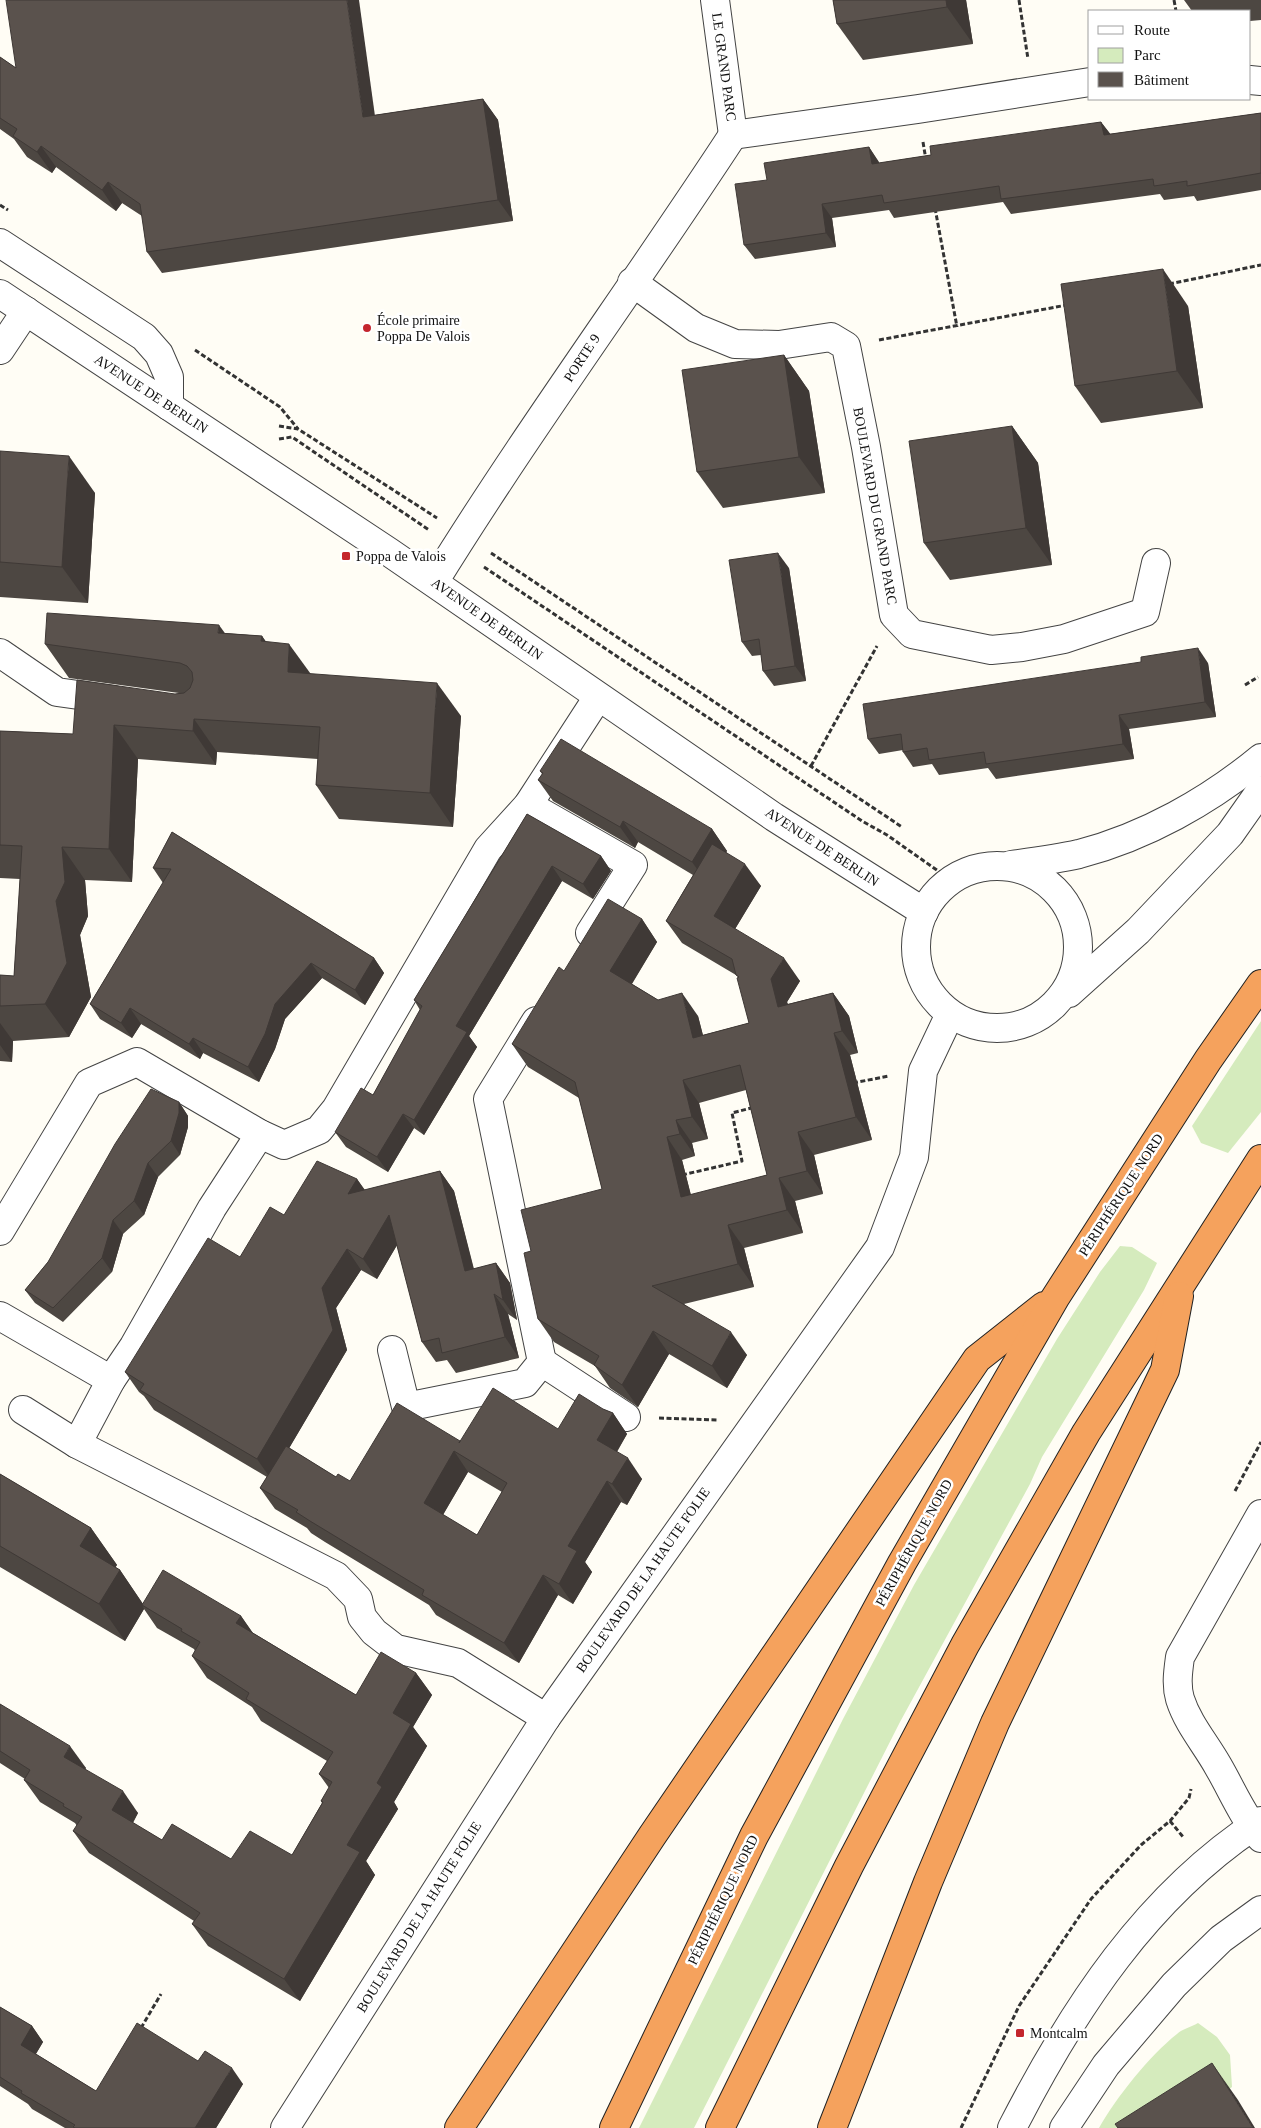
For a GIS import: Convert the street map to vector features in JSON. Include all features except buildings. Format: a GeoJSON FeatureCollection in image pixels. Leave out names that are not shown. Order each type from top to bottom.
{"type":"FeatureCollection","features":[{"type":"Feature","properties":{"kind":"highway","name":"PÉRIPHÉRIQUE NORD"},"geometry":{"type":"LineString","coordinates":[[614,2128],[754,1836],[902,1563],[1055,1298],[1208,1060],[1261,984]]}},
{"type":"Feature","properties":{"kind":"highway"},"geometry":{"type":"LineString","coordinates":[[720,2128],[849,1866],[965,1645],[1086,1433],[1261,1159]]}},
{"type":"Feature","properties":{"kind":"highway"},"geometry":{"type":"LineString","coordinates":[[832,2128],[928,1882],[995,1723],[1165,1370],[1181,1282]]}},
{"type":"Feature","properties":{"kind":"highway"},"geometry":{"type":"LineString","coordinates":[[459,2128],[652,1836],[978,1359],[1055,1298]]}},
{"type":"Feature","properties":{"kind":"street","name":"LE GRAND PARC"},"geometry":{"type":"LineString","coordinates":[[715,0],[733,135]]}},
{"type":"Feature","properties":{"kind":"street"},"geometry":{"type":"LineString","coordinates":[[733,135],[1088,82]]}},
{"type":"Feature","properties":{"kind":"street","name":"PORTE 9"},"geometry":{"type":"LineString","coordinates":[[434,582],[632,282],[677,220],[733,135]]}},
{"type":"Feature","properties":{"kind":"street"},"geometry":{"type":"LineString","coordinates":[[0,243],[144,337],[159,354],[170,377],[169,406]]}},
{"type":"Feature","properties":{"kind":"street"},"geometry":{"type":"LineString","coordinates":[[632,282],[696,328],[736,344],[779,345],[831,338],[846,346]]}},
{"type":"Feature","properties":{"kind":"street","name":"AVENUE DE BERLIN"},"geometry":{"type":"LineString","coordinates":[[0,294],[434,582],[774,817],[924,912]]}},
{"type":"Feature","properties":{"kind":"street"},"geometry":{"type":"LineString","coordinates":[[0,350],[26,311]]}},
{"type":"Feature","properties":{"kind":"street","name":"BOULEVARD DU GRAND PARC"},"geometry":{"type":"LineString","coordinates":[[846,346],[866,447],[894,615],[912,634],[991,650],[1022,647],[1064,639],[1145,612],[1156,563]]}},
{"type":"Feature","properties":{"kind":"street"},"geometry":{"type":"LineString","coordinates":[[0,653],[57,692],[134,703]]}},
{"type":"Feature","properties":{"kind":"street"},"geometry":{"type":"LineString","coordinates":[[0,1231],[89,1084],[137,1062],[260,1134],[284,1145],[319,1130],[336,1109],[488,849],[528,805],[598,697]]}},
{"type":"Feature","properties":{"kind":"street"},"geometry":{"type":"LineString","coordinates":[[1261,758],[1238,778],[1203,800],[1128,838],[1079,854],[1005,866],[986,866],[968,871],[951,880],[935,894],[924,912],[918,930],[916,949],[918,968],[926,986],[936,1002],[950,1014],[967,1023],[986,1028],[1002,1029],[1020,1026],[1035,1020],[1049,1010],[1138,931],[1230,834],[1261,790]]}},
{"type":"Feature","properties":{"kind":"street"},"geometry":{"type":"LineString","coordinates":[[528,805],[633,865],[576,957]]}},
{"type":"Feature","properties":{"kind":"street"},"geometry":{"type":"LineString","coordinates":[[1005,866],[1030,873],[1052,887],[1072,915],[1079,949],[1077,967],[1071,983],[1061,998],[1049,1010]]}},
{"type":"Feature","properties":{"kind":"street"},"geometry":{"type":"LineString","coordinates":[[550,999],[488,1099],[542,1362],[626,1417]]}},
{"type":"Feature","properties":{"kind":"street","name":"BOULEVARD DE LA HAUTE FOLIE"},"geometry":{"type":"LineString","coordinates":[[285,2128],[546,1718],[880,1248],[914,1157],[923,1071],[950,1014]]}},
{"type":"Feature","properties":{"kind":"street"},"geometry":{"type":"LineString","coordinates":[[77,1444],[111,1380],[134,1346],[212,1208],[260,1134]]}},
{"type":"Feature","properties":{"kind":"street"},"geometry":{"type":"LineString","coordinates":[[0,1316],[111,1380]]}},
{"type":"Feature","properties":{"kind":"street"},"geometry":{"type":"LineString","coordinates":[[392,1350],[406,1407],[525,1383],[542,1362]]}},
{"type":"Feature","properties":{"kind":"street"},"geometry":{"type":"LineString","coordinates":[[23,1410],[77,1444],[336,1576],[358,1600],[362,1616],[374,1632],[396,1650],[458,1663],[546,1718]]}},
{"type":"Feature","properties":{"kind":"street"},"geometry":{"type":"LineString","coordinates":[[1012,2128],[1044,2066],[1082,2005],[1132,1936],[1181,1884],[1258,1829],[1184,1712],[1179,1697],[1177,1679],[1180,1657],[1261,1514]]}},
{"type":"Feature","properties":{"kind":"street"},"geometry":{"type":"LineString","coordinates":[[1064,2128],[1106,2064],[1174,1986],[1221,1939],[1261,1910]]}},
{"type":"Feature","properties":{"kind":"path"},"geometry":{"type":"LineString","coordinates":[[1019,0],[1033,91]]}},
{"type":"Feature","properties":{"kind":"path"},"geometry":{"type":"LineString","coordinates":[[922,134],[927,163]]}},
{"type":"Feature","properties":{"kind":"path"},"geometry":{"type":"LineString","coordinates":[[934,201],[957,327]]}},
{"type":"Feature","properties":{"kind":"path"},"geometry":{"type":"LineString","coordinates":[[1168,284],[1261,265]]}},
{"type":"Feature","properties":{"kind":"path"},"geometry":{"type":"LineString","coordinates":[[846,346],[1074,304]]}},
{"type":"Feature","properties":{"kind":"path"},"geometry":{"type":"LineString","coordinates":[[194,350],[280,407],[298,429],[439,519]]}},
{"type":"Feature","properties":{"kind":"path"},"geometry":{"type":"LineString","coordinates":[[279,426],[298,429]]}},
{"type":"Feature","properties":{"kind":"path"},"geometry":{"type":"LineString","coordinates":[[276,441],[280,437],[292,438],[862,821],[887,835],[951,880]]}},
{"type":"Feature","properties":{"kind":"path"},"geometry":{"type":"LineString","coordinates":[[489,552],[902,827]]}},
{"type":"Feature","properties":{"kind":"path"},"geometry":{"type":"LineString","coordinates":[[811,766],[894,615]]}},
{"type":"Feature","properties":{"kind":"path"},"geometry":{"type":"LineString","coordinates":[[1245,685],[1258,677]]}},
{"type":"Feature","properties":{"kind":"path"},"geometry":{"type":"LineString","coordinates":[[846,1085],[897,1075]]}},
{"type":"Feature","properties":{"kind":"path"},"geometry":{"type":"LineString","coordinates":[[675,1177],[742,1161],[732,1113],[760,1106]]}},
{"type":"Feature","properties":{"kind":"path"},"geometry":{"type":"LineString","coordinates":[[626,1417],[757,1421]]}},
{"type":"Feature","properties":{"kind":"path"},"geometry":{"type":"LineString","coordinates":[[1234,1493],[1261,1442]]}},
{"type":"Feature","properties":{"kind":"path"},"geometry":{"type":"LineString","coordinates":[[961,2128],[1019,2006],[1091,1899],[1141,1845],[1170,1821],[1189,1798],[1193,1781]]}},
{"type":"Feature","properties":{"kind":"path"},"geometry":{"type":"LineString","coordinates":[[136,2036],[161,1994]]}},
{"type":"Feature","properties":{"kind":"green space"},"geometry":{"type":"Polygon","coordinates":[[[1261,1021],[1261,1112],[1228,1153],[1201,1143],[1192,1126],[1261,1021]]]}},
{"type":"Feature","properties":{"kind":"green space"},"geometry":{"type":"Polygon","coordinates":[[[1120,1246],[1132,1247],[1157,1263],[1144,1290],[1042,1457],[1030,1484],[900,1722],[694,2128],[639,2128],[843,1719],[914,1585],[1057,1339],[1100,1272],[1120,1246]]]}},
{"type":"Feature","properties":{"kind":"green space"},"geometry":{"type":"Polygon","coordinates":[[[1198,2023],[1217,2037],[1230,2055],[1232,2087],[1178,2128],[1099,2128],[1114,2104],[1155,2054],[1179,2032],[1198,2023]]]}},
{"type":"Feature","properties":{"kind":"place","name":"École primaire Poppa De Valois"},"geometry":{"type":"Point","coordinates":[367,328]}},
{"type":"Feature","properties":{"kind":"place","name":"Poppa de Valois"},"geometry":{"type":"Point","coordinates":[346,556]}},
{"type":"Feature","properties":{"kind":"place","name":"Montcalm"},"geometry":{"type":"Point","coordinates":[1020,2033]}}]}
